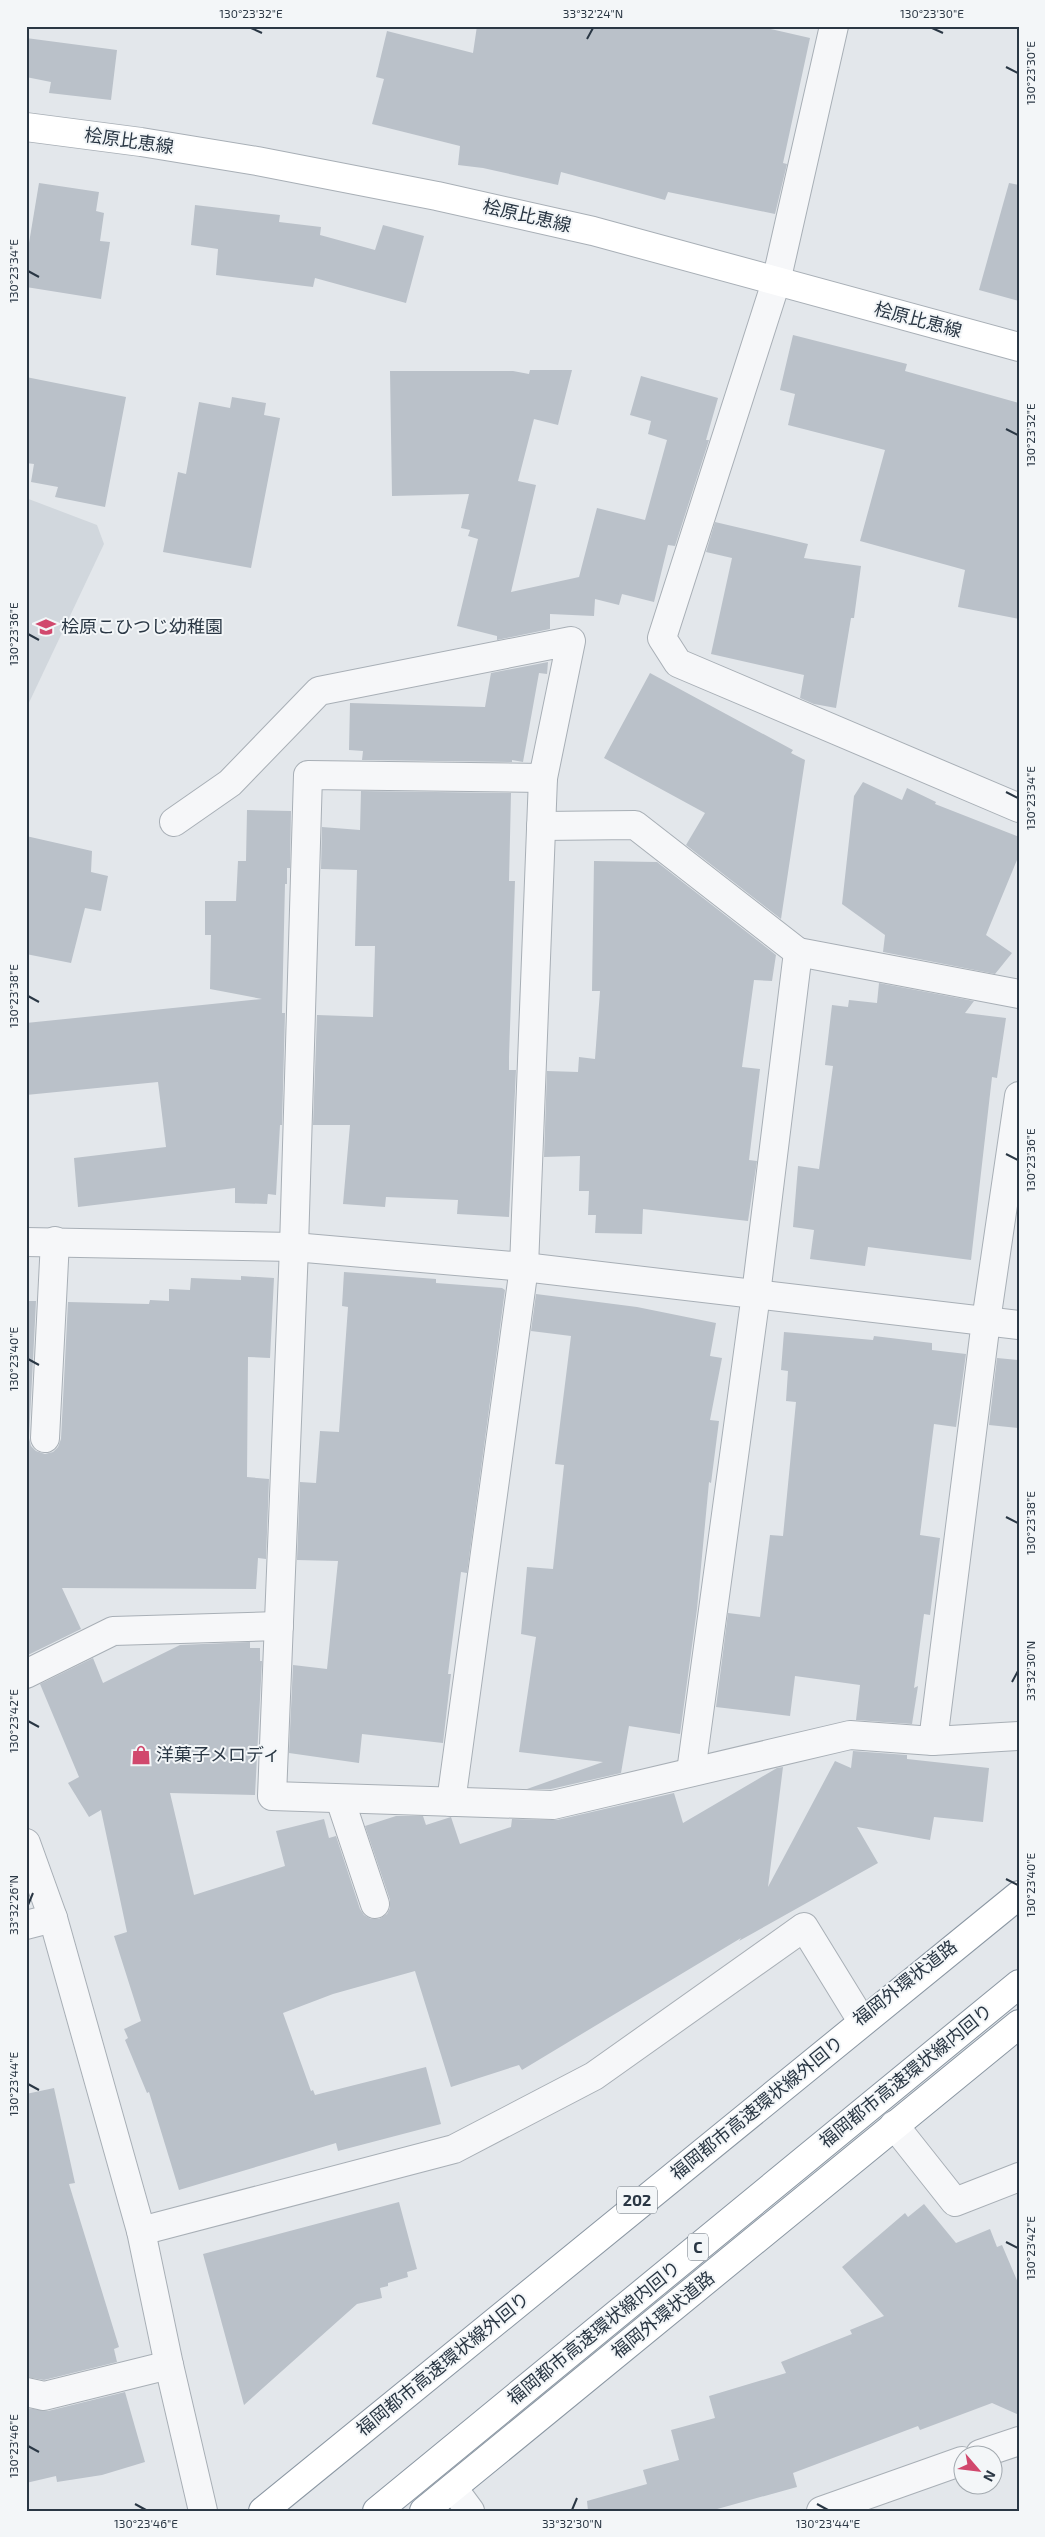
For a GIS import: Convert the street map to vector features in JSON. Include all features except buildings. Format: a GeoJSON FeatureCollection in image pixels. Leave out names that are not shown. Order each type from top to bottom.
{"type":"FeatureCollection","features":[{"type":"Feature","properties":{"kind":"main road","name":"桧原比恵線"},"geometry":{"type":"LineString","coordinates":[[26,127],[141,142],[257,161],[437,196],[592,231],[1019,346]]}},
{"type":"Feature","properties":{"kind":"main road","name":"福岡外環状道路"},"geometry":{"type":"LineString","coordinates":[[257,2511],[860,2018],[1019,1894]]}},
{"type":"Feature","properties":{"kind":"main road","name":"福岡都市高速環状線外回り"},"geometry":{"type":"LineString","coordinates":[[263,2511],[1019,1894]]}},
{"type":"Feature","properties":{"kind":"main road","name":"福岡都市高速環状線内回り"},"geometry":{"type":"LineString","coordinates":[[377,2511],[1019,1984]]}},
{"type":"Feature","properties":{"kind":"main road","name":"福岡外環状道路"},"geometry":{"type":"LineString","coordinates":[[424,2511],[1019,2024]]}},
{"type":"Feature","properties":{"kind":"street"},"geometry":{"type":"LineString","coordinates":[[834,26],[776,282],[662,638],[678,663],[1019,808]]}},
{"type":"Feature","properties":{"kind":"street"},"geometry":{"type":"LineString","coordinates":[[174,822],[230,783],[319,691],[571,641],[543,778],[524,1267],[451,1802]]}},
{"type":"Feature","properties":{"kind":"street"},"geometry":{"type":"LineString","coordinates":[[543,778],[308,775],[294,1247],[272,1796],[553,1805],[850,1735],[933,1741],[1019,1736]]}},
{"type":"Feature","properties":{"kind":"street"},"geometry":{"type":"LineString","coordinates":[[541,826],[635,825],[798,952],[1019,994]]}},
{"type":"Feature","properties":{"kind":"street"},"geometry":{"type":"LineString","coordinates":[[691,1772],[756,1294],[798,952]]}},
{"type":"Feature","properties":{"kind":"street"},"geometry":{"type":"LineString","coordinates":[[933,1741],[986,1321],[1019,1096]]}},
{"type":"Feature","properties":{"kind":"street"},"geometry":{"type":"LineString","coordinates":[[45,1438],[55,1241]]}},
{"type":"Feature","properties":{"kind":"street"},"geometry":{"type":"LineString","coordinates":[[26,1242],[55,1241],[294,1247],[524,1267],[1019,1325]]}},
{"type":"Feature","properties":{"kind":"street"},"geometry":{"type":"LineString","coordinates":[[26,1674],[112,1631],[279,1626]]}},
{"type":"Feature","properties":{"kind":"street"},"geometry":{"type":"LineString","coordinates":[[340,1799],[375,1904]]}},
{"type":"Feature","properties":{"kind":"street"},"geometry":{"type":"LineString","coordinates":[[26,1843],[54,1918],[141,2231],[168,2365],[203,2511]]}},
{"type":"Feature","properties":{"kind":"street"},"geometry":{"type":"LineString","coordinates":[[26,1925],[54,1918]]}},
{"type":"Feature","properties":{"kind":"street"},"geometry":{"type":"LineString","coordinates":[[141,2231],[454,2149],[594,2076],[804,1927],[860,2018]]}},
{"type":"Feature","properties":{"kind":"street"},"geometry":{"type":"LineString","coordinates":[[894,2125],[955,2202],[1019,2177]]}},
{"type":"Feature","properties":{"kind":"street"},"geometry":{"type":"LineString","coordinates":[[26,2392],[44,2396],[168,2365]]}},
{"type":"Feature","properties":{"kind":"street"},"geometry":{"type":"LineString","coordinates":[[1002,2447],[1019,2441]]}},
{"type":"Feature","properties":{"kind":"street"},"geometry":{"type":"LineString","coordinates":[[821,2511],[952,2465]]}},
{"type":"Feature","properties":{"kind":"street"},"geometry":{"type":"LineString","coordinates":[[453,2488],[470,2511]]}},
{"type":"Feature","properties":{"kind":"shaded area","name":"桧原こひつじ幼稚園"},"geometry":{"type":"Polygon","coordinates":[[[26,498],[97,525],[104,544],[26,709],[26,498]]]}},
{"type":"Feature","properties":{"kind":"place","name":"桧原こひつじ幼稚園"},"geometry":{"type":"Point","coordinates":[46,627]}},
{"type":"Feature","properties":{"kind":"place","name":"洋菓子メロディ"},"geometry":{"type":"Point","coordinates":[141,1755]}}]}
